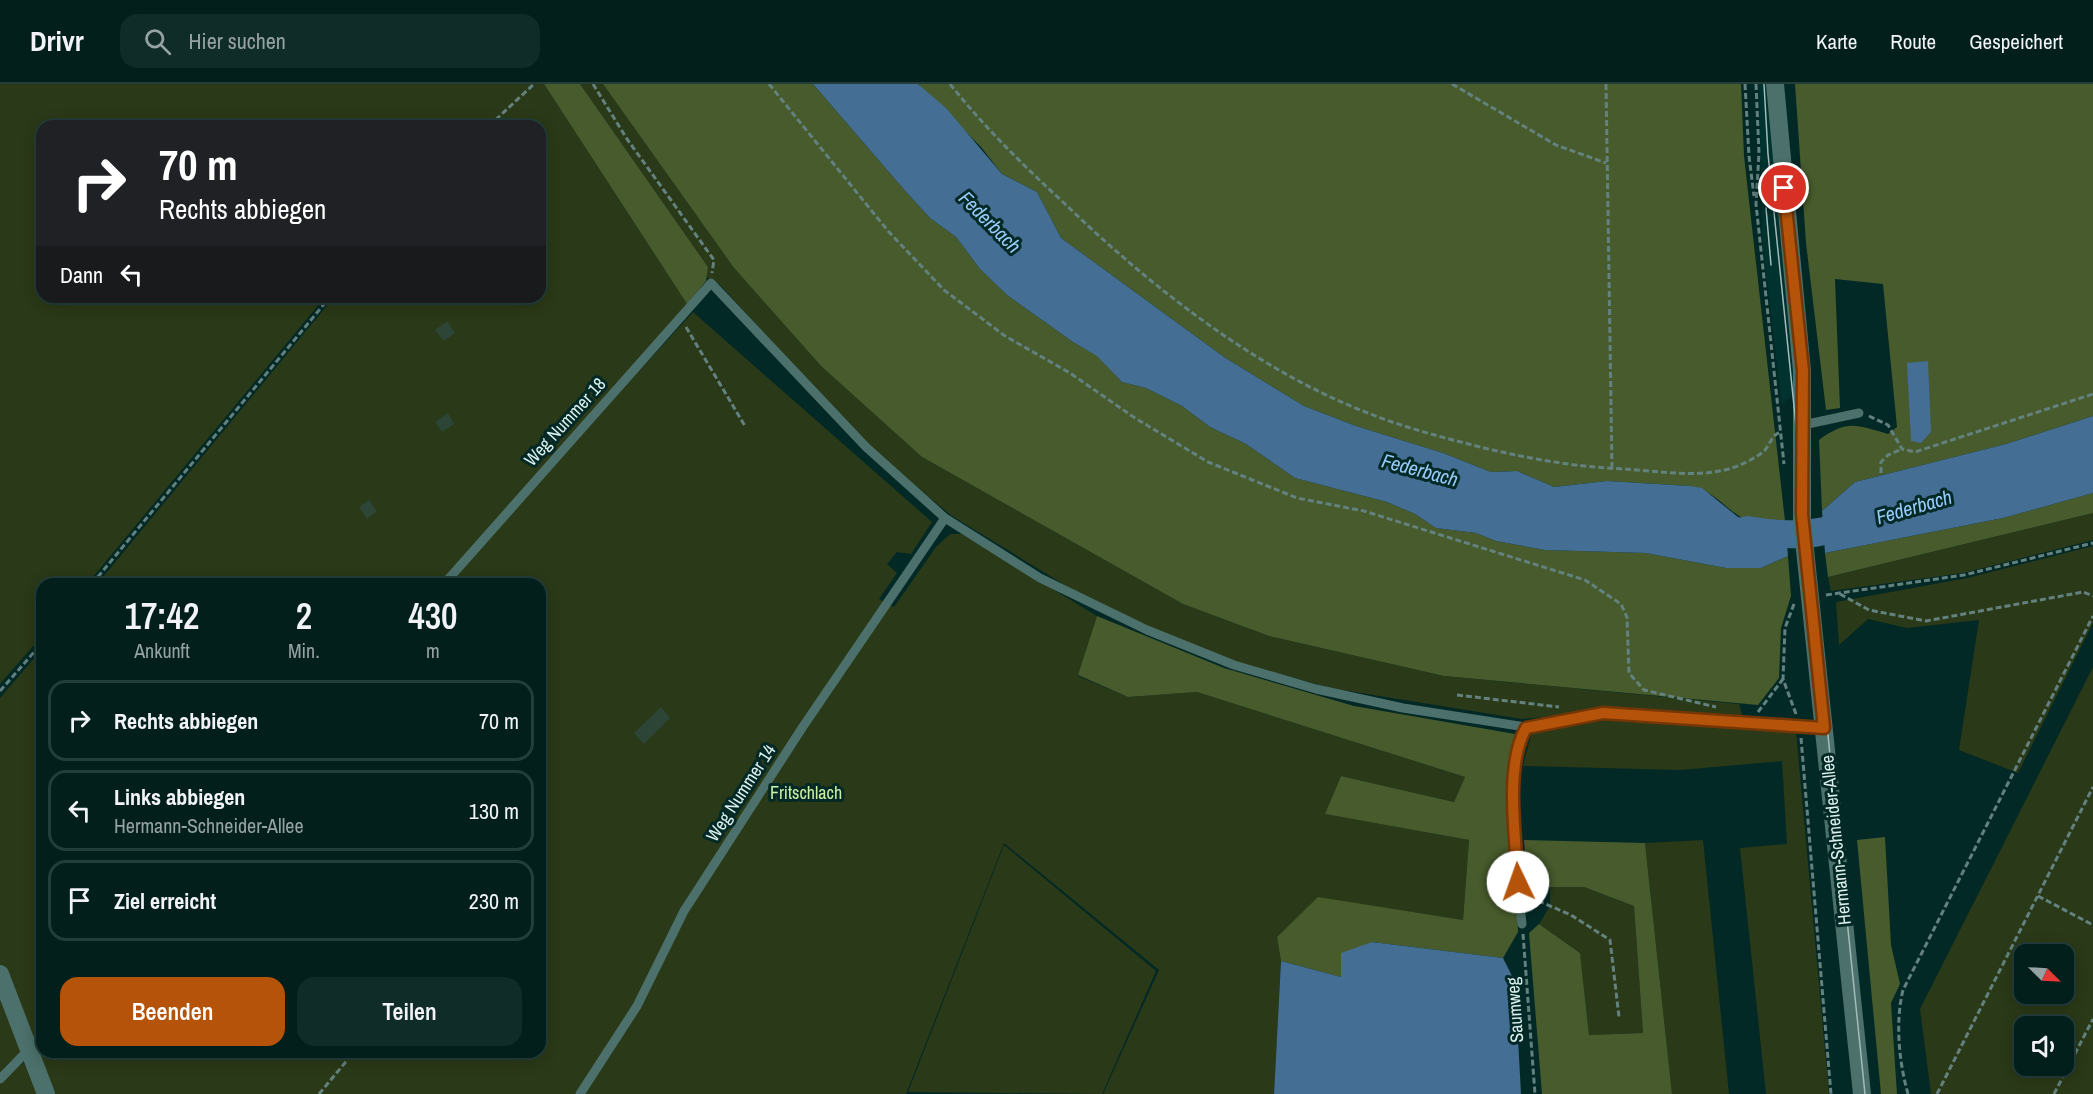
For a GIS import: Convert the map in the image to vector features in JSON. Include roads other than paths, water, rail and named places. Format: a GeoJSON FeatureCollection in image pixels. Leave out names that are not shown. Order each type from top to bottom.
{"type":"FeatureCollection","features":[{"type":"Feature","properties":{"kind":"street","name":"Hermann-Schneider-Allee"},"geometry":{"type":"LineString","coordinates":[[1775,84],[1803,371],[1802,514],[1863,1094]]}},
{"type":"Feature","properties":{"kind":"street"},"geometry":{"type":"LineString","coordinates":[[0,974],[46,1094]]}},
{"type":"Feature","properties":{"kind":"lane","name":"Weg Nummer 18"},"geometry":{"type":"LineString","coordinates":[[449,578],[711,283],[866,447],[945,518]]}},
{"type":"Feature","properties":{"kind":"lane"},"geometry":{"type":"LineString","coordinates":[[1803,425],[1859,413]]}},
{"type":"Feature","properties":{"kind":"lane"},"geometry":{"type":"LineString","coordinates":[[945,518],[1040,578],[1147,630],[1234,665],[1316,689],[1403,708],[1526,728],[1603,713],[1824,728]]}},
{"type":"Feature","properties":{"kind":"lane","name":"Weg Nummer 14"},"geometry":{"type":"LineString","coordinates":[[580,1094],[637,1006],[684,911],[802,728],[945,518]]}},
{"type":"Feature","properties":{"kind":"lane"},"geometry":{"type":"LineString","coordinates":[[1522,924],[1518,882],[1515,766],[1520,739],[1526,728]]}},
{"type":"Feature","properties":{"kind":"lane"},"geometry":{"type":"LineString","coordinates":[[0,1079],[36,1042]]}},
{"type":"Feature","properties":{"kind":"water"},"geometry":{"type":"Polygon","coordinates":[[[813,84],[918,84],[946,108],[1002,174],[1037,192],[1061,238],[1224,357],[1304,406],[1356,426],[1443,453],[1491,472],[1517,471],[1554,487],[1607,481],[1702,488],[1738,517],[1772,525],[1785,521],[1788,556],[1761,568],[1726,568],[1646,553],[1545,550],[1496,541],[1476,533],[1436,528],[1415,514],[1387,502],[1295,478],[1246,444],[1210,427],[1182,406],[1146,388],[1122,382],[1097,356],[1073,342],[1007,295],[980,269],[956,237],[930,218],[907,193],[813,84]]]}},
{"type":"Feature","properties":{"kind":"water"},"geometry":{"type":"Polygon","coordinates":[[[1928,361],[1931,432],[1921,443],[1911,441],[1907,363],[1928,361]]]}},
{"type":"Feature","properties":{"kind":"water"},"geometry":{"type":"Polygon","coordinates":[[[2093,416],[2093,493],[2003,518],[1825,553],[1822,511],[1855,482],[2006,444],[2093,416]]]}},
{"type":"Feature","properties":{"kind":"water"},"geometry":{"type":"Polygon","coordinates":[[[1372,942],[1503,958],[1515,982],[1521,1094],[1274,1094],[1281,961],[1341,977],[1341,953],[1372,942]]]}},
{"type":"Feature","properties":{"kind":"waterway","name":"Federbach"},"geometry":{"type":"LineString","coordinates":[[1747,530],[1778,534],[1805,534],[1861,522]]}},
{"type":"Feature","properties":{"kind":"tram line"},"geometry":{"type":"LineString","coordinates":[[1764,84],[1768,154],[1865,1094]]}},
{"type":"Feature","properties":{"kind":"tram line"},"geometry":{"type":"LineString","coordinates":[[1766,208],[1771,265]]}},
{"type":"Feature","properties":{"kind":"park label","name":"Fritschlach"},"geometry":{"type":"Point","coordinates":[806,793]}}]}
